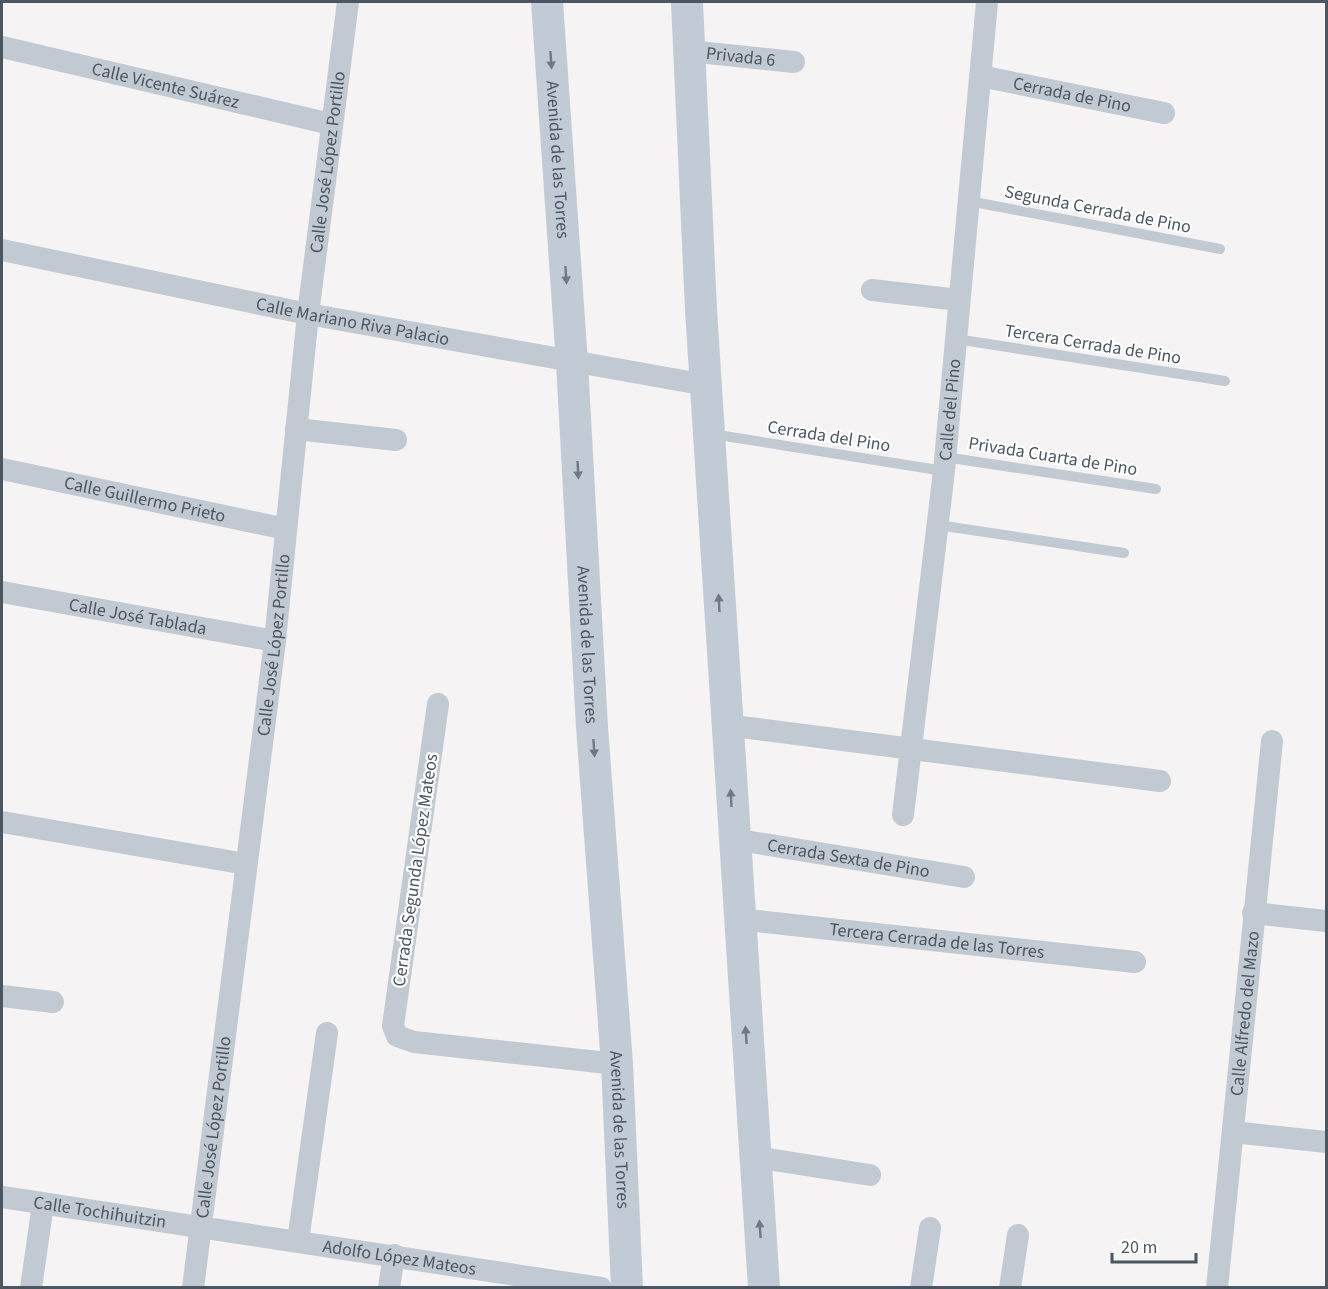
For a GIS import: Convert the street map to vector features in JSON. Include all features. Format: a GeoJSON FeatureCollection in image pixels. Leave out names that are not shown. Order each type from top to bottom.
{"type":"FeatureCollection","features":[{"type":"Feature","properties":{"kind":"main road","name":"Avenida de las Torres"},"geometry":{"type":"LineString","coordinates":[[547,2],[572,363],[592,727],[617,1064],[627,1287]]}},
{"type":"Feature","properties":{"kind":"main road"},"geometry":{"type":"LineString","coordinates":[[687,2],[726,725],[764,1287]]}},
{"type":"Feature","properties":{"kind":"street","name":"Calle José López Portillo"},"geometry":{"type":"LineString","coordinates":[[193,1287],[275,641],[308,314],[348,2]]}},
{"type":"Feature","properties":{"kind":"street","name":"Calle del Pino"},"geometry":{"type":"LineString","coordinates":[[903,815],[938,525],[987,2]]}},
{"type":"Feature","properties":{"kind":"street","name":"Calle Vicente Suárez"},"geometry":{"type":"LineString","coordinates":[[2,47],[331,124]]}},
{"type":"Feature","properties":{"kind":"street","name":"Privada 6"},"geometry":{"type":"LineString","coordinates":[[689,51],[794,62]]}},
{"type":"Feature","properties":{"kind":"street","name":"Cerrada de Pino"},"geometry":{"type":"LineString","coordinates":[[980,76],[1164,113]]}},
{"type":"Feature","properties":{"kind":"street","name":"Calle Mariano Riva Palacio"},"geometry":{"type":"LineString","coordinates":[[2,250],[308,314],[706,386]]}},
{"type":"Feature","properties":{"kind":"street"},"geometry":{"type":"LineString","coordinates":[[872,290],[959,300]]}},
{"type":"Feature","properties":{"kind":"street"},"geometry":{"type":"LineString","coordinates":[[296,429],[396,440]]}},
{"type":"Feature","properties":{"kind":"street","name":"Calle Guillermo Prieto"},"geometry":{"type":"LineString","coordinates":[[2,470],[286,529]]}},
{"type":"Feature","properties":{"kind":"street","name":"Calle José Tablada"},"geometry":{"type":"LineString","coordinates":[[2,592],[275,641]]}},
{"type":"Feature","properties":{"kind":"street","name":"Cerrada Segunda López Mateos"},"geometry":{"type":"LineString","coordinates":[[438,704],[394,1016],[393,1026],[397,1036],[414,1042],[617,1064]]}},
{"type":"Feature","properties":{"kind":"street"},"geometry":{"type":"LineString","coordinates":[[726,725],[1160,781]]}},
{"type":"Feature","properties":{"kind":"street","name":"Calle Alfredo del Mazo"},"geometry":{"type":"LineString","coordinates":[[1217,1287],[1272,741]]}},
{"type":"Feature","properties":{"kind":"street"},"geometry":{"type":"LineString","coordinates":[[2,822],[246,864]]}},
{"type":"Feature","properties":{"kind":"street","name":"Cerrada Sexta de Pino"},"geometry":{"type":"LineString","coordinates":[[734,839],[964,877]]}},
{"type":"Feature","properties":{"kind":"street"},"geometry":{"type":"LineString","coordinates":[[1253,913],[1326,921]]}},
{"type":"Feature","properties":{"kind":"street","name":"Tercera Cerrada de las Torres"},"geometry":{"type":"LineString","coordinates":[[738,919],[1135,962]]}},
{"type":"Feature","properties":{"kind":"street"},"geometry":{"type":"LineString","coordinates":[[2,996],[53,1002]]}},
{"type":"Feature","properties":{"kind":"street"},"geometry":{"type":"LineString","coordinates":[[298,1241],[327,1033]]}},
{"type":"Feature","properties":{"kind":"street"},"geometry":{"type":"LineString","coordinates":[[1233,1132],[1326,1142]]}},
{"type":"Feature","properties":{"kind":"street"},"geometry":{"type":"LineString","coordinates":[[755,1157],[870,1174]]}},
{"type":"Feature","properties":{"kind":"street","name":"Calle Tochihuitzin"},"geometry":{"type":"LineString","coordinates":[[2,1197],[199,1227]]}},
{"type":"Feature","properties":{"kind":"street"},"geometry":{"type":"LineString","coordinates":[[31,1287],[43,1204]]}},
{"type":"Feature","properties":{"kind":"street","name":"Adolfo López Mateos"},"geometry":{"type":"LineString","coordinates":[[199,1227],[601,1287]]}},
{"type":"Feature","properties":{"kind":"street"},"geometry":{"type":"LineString","coordinates":[[921,1287],[930,1228]]}},
{"type":"Feature","properties":{"kind":"street"},"geometry":{"type":"LineString","coordinates":[[1010,1287],[1018,1235]]}},
{"type":"Feature","properties":{"kind":"street"},"geometry":{"type":"LineString","coordinates":[[389,1287],[394,1255]]}},
{"type":"Feature","properties":{"kind":"lane","name":"Segunda Cerrada de Pino"},"geometry":{"type":"LineString","coordinates":[[969,201],[1220,249]]}},
{"type":"Feature","properties":{"kind":"lane","name":"Tercera Cerrada de Pino"},"geometry":{"type":"LineString","coordinates":[[956,339],[1225,381]]}},
{"type":"Feature","properties":{"kind":"lane","name":"Cerrada del Pino"},"geometry":{"type":"LineString","coordinates":[[709,434],[944,464]]}},
{"type":"Feature","properties":{"kind":"lane","name":"Privada Cuarta de Pino"},"geometry":{"type":"LineString","coordinates":[[944,464],[1156,489]]}},
{"type":"Feature","properties":{"kind":"lane"},"geometry":{"type":"LineString","coordinates":[[938,525],[1124,553]]}}]}
